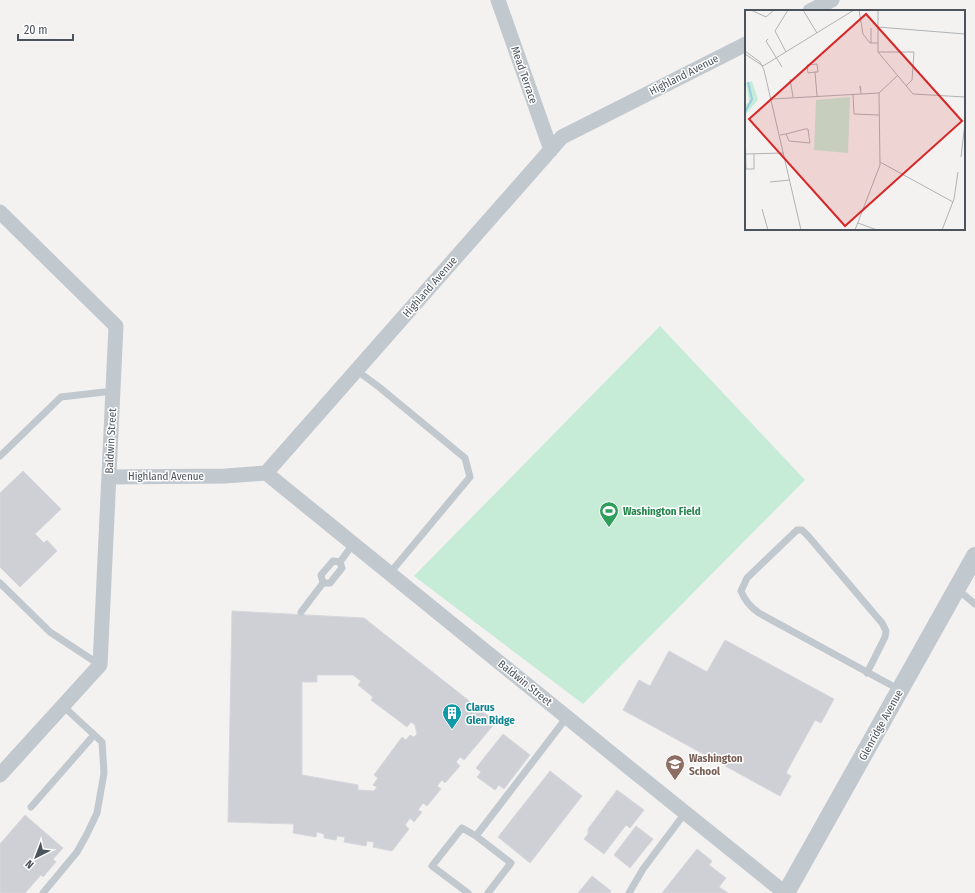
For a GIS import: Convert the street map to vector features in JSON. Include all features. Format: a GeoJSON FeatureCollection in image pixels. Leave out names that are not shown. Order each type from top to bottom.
{"type":"FeatureCollection","features":[{"type":"Feature","properties":{"kind":"street","name":"Mead Terrace"},"geometry":{"type":"LineString","coordinates":[[498,0],[551,150]]}},
{"type":"Feature","properties":{"kind":"street"},"geometry":{"type":"LineString","coordinates":[[812,10],[832,0]]}},
{"type":"Feature","properties":{"kind":"street","name":"Highland Avenue"},"geometry":{"type":"LineString","coordinates":[[109,476],[225,476],[266,473],[562,138],[745,45]]}},
{"type":"Feature","properties":{"kind":"street","name":"Baldwin Street"},"geometry":{"type":"LineString","coordinates":[[0,212],[116,326],[100,665]]}},
{"type":"Feature","properties":{"kind":"street","name":"Baldwin Street"},"geometry":{"type":"LineString","coordinates":[[266,473],[685,813],[786,893]]}},
{"type":"Feature","properties":{"kind":"street","name":"Glenridge Avenue"},"geometry":{"type":"LineString","coordinates":[[786,893],[975,556]]}},
{"type":"Feature","properties":{"kind":"street"},"geometry":{"type":"LineString","coordinates":[[0,775],[100,665]]}},
{"type":"Feature","properties":{"kind":"lane"},"geometry":{"type":"LineString","coordinates":[[356,370],[379,387],[465,458],[470,477],[390,573]]}},
{"type":"Feature","properties":{"kind":"lane"},"geometry":{"type":"LineString","coordinates":[[0,456],[61,397],[113,391]]}},
{"type":"Feature","properties":{"kind":"lane"},"geometry":{"type":"LineString","coordinates":[[867,673],[885,637],[886,631],[882,623],[809,537],[802,530],[797,530],[748,578],[741,591],[745,600],[759,613],[867,673],[900,691]]}},
{"type":"Feature","properties":{"kind":"lane"},"geometry":{"type":"LineString","coordinates":[[340,562],[353,544]]}},
{"type":"Feature","properties":{"kind":"lane"},"geometry":{"type":"LineString","coordinates":[[323,583],[321,575],[333,561],[340,562]]}},
{"type":"Feature","properties":{"kind":"lane"},"geometry":{"type":"LineString","coordinates":[[323,583],[330,583],[342,568],[340,562]]}},
{"type":"Feature","properties":{"kind":"lane"},"geometry":{"type":"LineString","coordinates":[[0,583],[50,632],[100,665]]}},
{"type":"Feature","properties":{"kind":"lane"},"geometry":{"type":"LineString","coordinates":[[301,612],[323,583]]}},
{"type":"Feature","properties":{"kind":"lane"},"geometry":{"type":"LineString","coordinates":[[957,588],[975,604]]}},
{"type":"Feature","properties":{"kind":"lane"},"geometry":{"type":"LineString","coordinates":[[43,893],[77,852],[98,813],[104,773],[102,742],[64,705]]}},
{"type":"Feature","properties":{"kind":"lane"},"geometry":{"type":"LineString","coordinates":[[476,836],[567,717]]}},
{"type":"Feature","properties":{"kind":"lane"},"geometry":{"type":"LineString","coordinates":[[31,807],[94,735]]}},
{"type":"Feature","properties":{"kind":"lane"},"geometry":{"type":"LineString","coordinates":[[629,893],[643,869],[685,813]]}},
{"type":"Feature","properties":{"kind":"lane"},"geometry":{"type":"LineString","coordinates":[[468,893],[432,866],[462,828],[476,836],[511,863],[488,893]]}},
{"type":"Feature","properties":{"kind":"green space","name":"Washington Field"},"geometry":{"type":"Polygon","coordinates":[[[660,326],[805,480],[583,704],[414,576],[660,326]]]}},
{"type":"Feature","properties":{"kind":"building"},"geometry":{"type":"Polygon","coordinates":[[[23,471],[61,509],[35,534],[44,543],[47,540],[57,551],[20,587],[0,567],[0,493],[23,471]]]}},
{"type":"Feature","properties":{"kind":"building","name":"Clarus Glen Ridge"},"geometry":{"type":"Polygon","coordinates":[[[232,611],[364,618],[496,722],[464,760],[460,757],[456,762],[460,766],[445,783],[442,780],[437,786],[441,789],[427,806],[423,803],[418,810],[422,812],[414,822],[410,818],[405,825],[409,829],[392,851],[373,847],[374,842],[367,841],[366,846],[344,842],[345,837],[337,836],[336,840],[324,838],[324,834],[317,832],[316,837],[293,833],[294,824],[228,822],[232,611]],[[317,675],[317,682],[302,682],[302,775],[358,785],[358,790],[374,791],[377,787],[373,785],[378,778],[374,775],[402,737],[406,740],[410,735],[414,737],[417,734],[415,725],[411,722],[407,727],[371,700],[373,697],[358,685],[361,681],[353,675],[317,675]]]}},
{"type":"Feature","properties":{"kind":"building"},"geometry":{"type":"Polygon","coordinates":[[[725,640],[834,699],[821,723],[815,720],[786,773],[791,776],[780,796],[623,710],[639,680],[650,686],[669,651],[707,672],[725,640]]]}},
{"type":"Feature","properties":{"kind":"building"},"geometry":{"type":"Polygon","coordinates":[[[503,734],[530,755],[504,789],[499,785],[495,790],[477,777],[481,772],[476,768],[503,734]]]}},
{"type":"Feature","properties":{"kind":"building"},"geometry":{"type":"Polygon","coordinates":[[[550,771],[582,796],[530,863],[498,837],[550,771]]]}},
{"type":"Feature","properties":{"kind":"building"},"geometry":{"type":"Polygon","coordinates":[[[617,790],[644,810],[630,828],[626,825],[604,854],[584,839],[588,834],[588,829],[617,790]]]}},
{"type":"Feature","properties":{"kind":"building"},"geometry":{"type":"Polygon","coordinates":[[[25,815],[63,848],[53,859],[56,862],[43,877],[41,875],[25,893],[0,893],[0,844],[25,815]]]}},
{"type":"Feature","properties":{"kind":"building"},"geometry":{"type":"Polygon","coordinates":[[[636,826],[653,839],[630,868],[614,855],[636,826]]]}},
{"type":"Feature","properties":{"kind":"building"},"geometry":{"type":"Polygon","coordinates":[[[697,849],[712,861],[709,865],[726,878],[719,887],[728,893],[662,893],[697,849]]]}},
{"type":"Feature","properties":{"kind":"building"},"geometry":{"type":"Polygon","coordinates":[[[592,876],[611,891],[610,893],[578,893],[592,876]]]}},
{"type":"Feature","properties":{"kind":"place","name":"Washington Field"},"geometry":{"type":"Point","coordinates":[609,528]}},
{"type":"Feature","properties":{"kind":"place","name":"Clarus Glen Ridge"},"geometry":{"type":"Point","coordinates":[452,730]}},
{"type":"Feature","properties":{"kind":"place","name":"Washington School"},"geometry":{"type":"Point","coordinates":[675,781]}}]}
